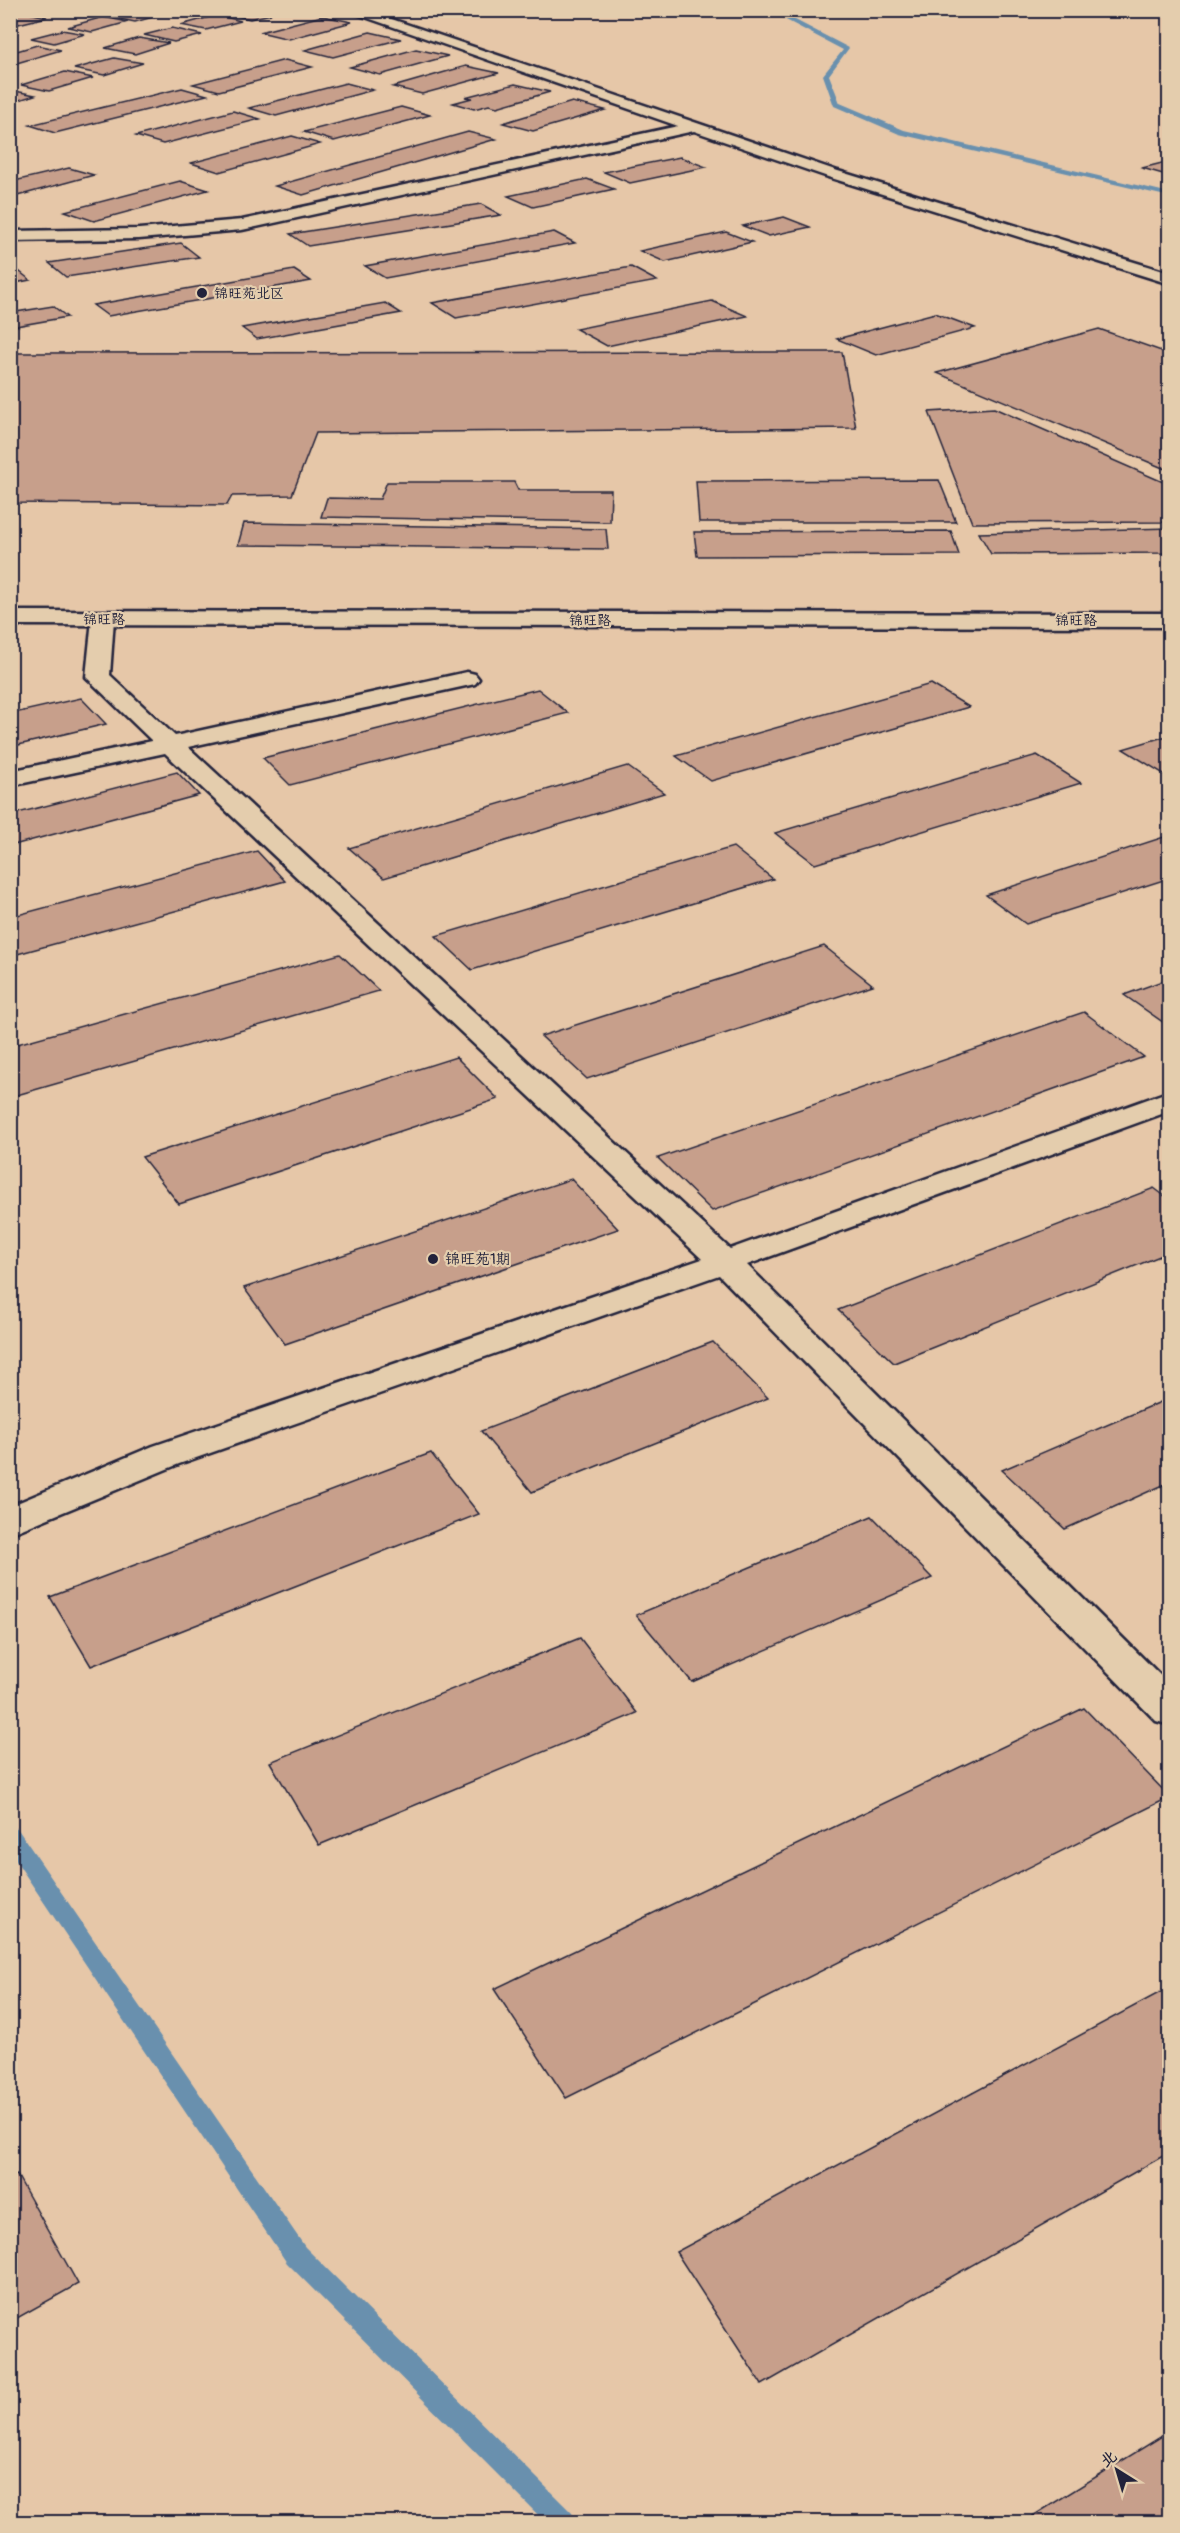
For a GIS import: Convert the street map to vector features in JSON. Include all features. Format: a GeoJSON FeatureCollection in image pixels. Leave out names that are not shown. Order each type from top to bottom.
{"type":"FeatureCollection","features":[{"type":"Feature","properties":{"kind":"street"},"geometry":{"type":"LineString","coordinates":[[351,10],[833,174],[1170,279]]}},
{"type":"Feature","properties":{"kind":"street"},"geometry":{"type":"LineString","coordinates":[[10,236],[139,234],[242,225],[694,127]]}},
{"type":"Feature","properties":{"kind":"street","name":"锦旺路"},"geometry":{"type":"LineString","coordinates":[[10,618],[1170,620]]}},
{"type":"Feature","properties":{"kind":"street"},"geometry":{"type":"LineString","coordinates":[[103,619],[98,677],[725,1262],[1170,1710]]}},
{"type":"Feature","properties":{"kind":"street"},"geometry":{"type":"LineString","coordinates":[[10,779],[467,679]]}},
{"type":"Feature","properties":{"kind":"street"},"geometry":{"type":"LineString","coordinates":[[10,1521],[166,1455],[725,1262],[1170,1100]]}},
{"type":"Feature","properties":{"kind":"building"},"geometry":{"type":"Polygon","coordinates":[[[29,10],[69,10],[51,15],[29,10]]]}},
{"type":"Feature","properties":{"kind":"building"},"geometry":{"type":"Polygon","coordinates":[[[134,10],[171,12],[135,22],[111,17],[134,10]]]}},
{"type":"Feature","properties":{"kind":"building"},"geometry":{"type":"Polygon","coordinates":[[[233,10],[256,10],[271,14],[250,19],[223,13],[233,10]]]}},
{"type":"Feature","properties":{"kind":"building"},"geometry":{"type":"Polygon","coordinates":[[[392,10],[439,10],[441,11],[406,16],[392,10]]]}},
{"type":"Feature","properties":{"kind":"building"},"geometry":{"type":"Polygon","coordinates":[[[24,12],[47,17],[10,26],[10,15],[24,12]]]}},
{"type":"Feature","properties":{"kind":"building"},"geometry":{"type":"Polygon","coordinates":[[[217,15],[241,21],[206,30],[181,25],[217,15]]]}},
{"type":"Feature","properties":{"kind":"building"},"geometry":{"type":"Polygon","coordinates":[[[322,16],[352,22],[289,39],[260,32],[322,16]]]}},
{"type":"Feature","properties":{"kind":"building"},"geometry":{"type":"Polygon","coordinates":[[[103,17],[128,22],[92,32],[68,27],[103,17]]]}},
{"type":"Feature","properties":{"kind":"building"},"geometry":{"type":"Polygon","coordinates":[[[172,28],[202,35],[174,42],[144,35],[172,28]]]}},
{"type":"Feature","properties":{"kind":"building"},"geometry":{"type":"Polygon","coordinates":[[[62,30],[85,34],[54,43],[31,38],[62,30]]]}},
{"type":"Feature","properties":{"kind":"building"},"geometry":{"type":"Polygon","coordinates":[[[370,32],[401,39],[333,57],[305,50],[370,32]]]}},
{"type":"Feature","properties":{"kind":"building"},"geometry":{"type":"Polygon","coordinates":[[[139,38],[169,43],[135,54],[105,48],[139,38]]]}},
{"type":"Feature","properties":{"kind":"building"},"geometry":{"type":"Polygon","coordinates":[[[37,45],[61,50],[10,65],[10,53],[37,45]]]}},
{"type":"Feature","properties":{"kind":"building"},"geometry":{"type":"Polygon","coordinates":[[[416,49],[448,56],[380,75],[350,67],[416,49]]]}},
{"type":"Feature","properties":{"kind":"building"},"geometry":{"type":"Polygon","coordinates":[[[114,58],[143,63],[104,75],[74,69],[114,58]]]}},
{"type":"Feature","properties":{"kind":"building"},"geometry":{"type":"Polygon","coordinates":[[[285,60],[312,67],[219,91],[193,84],[285,60]]]}},
{"type":"Feature","properties":{"kind":"building"},"geometry":{"type":"Polygon","coordinates":[[[466,66],[499,73],[422,94],[393,87],[466,66]]]}},
{"type":"Feature","properties":{"kind":"building"},"geometry":{"type":"Polygon","coordinates":[[[65,72],[93,78],[49,91],[21,85],[65,72]]]}},
{"type":"Feature","properties":{"kind":"building"},"geometry":{"type":"Polygon","coordinates":[[[346,83],[373,90],[276,116],[249,108],[346,83]]]}},
{"type":"Feature","properties":{"kind":"building"},"geometry":{"type":"Polygon","coordinates":[[[515,84],[550,92],[497,107],[489,105],[474,109],[453,103],[472,98],[465,97],[515,84]]]}},
{"type":"Feature","properties":{"kind":"building"},"geometry":{"type":"Polygon","coordinates":[[[182,88],[207,95],[55,133],[30,125],[182,88]]]}},
{"type":"Feature","properties":{"kind":"building"},"geometry":{"type":"Polygon","coordinates":[[[10,90],[35,95],[10,103],[10,90]]]}},
{"type":"Feature","properties":{"kind":"building"},"geometry":{"type":"Polygon","coordinates":[[[572,102],[605,110],[533,131],[503,123],[572,102]]]}},
{"type":"Feature","properties":{"kind":"building"},"geometry":{"type":"Polygon","coordinates":[[[401,107],[430,115],[334,141],[304,132],[401,107]]]}},
{"type":"Feature","properties":{"kind":"building"},"geometry":{"type":"Polygon","coordinates":[[[233,111],[260,119],[163,144],[136,136],[233,111]]]}},
{"type":"Feature","properties":{"kind":"building"},"geometry":{"type":"Polygon","coordinates":[[[468,132],[496,139],[303,195],[275,186],[468,132]]]}},
{"type":"Feature","properties":{"kind":"building"},"geometry":{"type":"Polygon","coordinates":[[[292,136],[320,144],[219,172],[191,163],[292,136]]]}},
{"type":"Feature","properties":{"kind":"building"},"geometry":{"type":"Polygon","coordinates":[[[680,157],[706,167],[630,183],[604,172],[680,157]]]}},
{"type":"Feature","properties":{"kind":"building"},"geometry":{"type":"Polygon","coordinates":[[[1170,161],[1170,176],[1142,168],[1170,161]]]}},
{"type":"Feature","properties":{"kind":"building"},"geometry":{"type":"Polygon","coordinates":[[[69,168],[94,175],[10,198],[10,182],[69,168]]]}},
{"type":"Feature","properties":{"kind":"building"},"geometry":{"type":"Polygon","coordinates":[[[587,179],[614,189],[533,207],[508,196],[587,179]]]}},
{"type":"Feature","properties":{"kind":"building"},"geometry":{"type":"Polygon","coordinates":[[[180,181],[208,190],[94,221],[65,211],[180,181]]]}},
{"type":"Feature","properties":{"kind":"building"},"geometry":{"type":"Polygon","coordinates":[[[481,204],[501,215],[308,246],[290,234],[481,204]]]}},
{"type":"Feature","properties":{"kind":"building"},"geometry":{"type":"Polygon","coordinates":[[[784,217],[810,227],[769,236],[743,226],[784,217]]]}},
{"type":"Feature","properties":{"kind":"building"},"geometry":{"type":"Polygon","coordinates":[[[554,232],[575,243],[385,278],[365,266],[554,232]]]}},
{"type":"Feature","properties":{"kind":"building"},"geometry":{"type":"Polygon","coordinates":[[[726,232],[752,242],[665,262],[640,251],[726,232]]]}},
{"type":"Feature","properties":{"kind":"building"},"geometry":{"type":"Polygon","coordinates":[[[181,243],[199,257],[66,277],[49,263],[181,243]]]}},
{"type":"Feature","properties":{"kind":"building"},"geometry":{"type":"Polygon","coordinates":[[[631,267],[657,281],[456,318],[432,303],[631,267]]]}},
{"type":"Feature","properties":{"kind":"building"},"geometry":{"type":"Polygon","coordinates":[[[10,268],[15,268],[30,280],[10,284],[10,268]]]}},
{"type":"Feature","properties":{"kind":"building","name":"锦旺苑北区"},"geometry":{"type":"Polygon","coordinates":[[[294,270],[311,281],[108,316],[93,305],[294,270]]]}},
{"type":"Feature","properties":{"kind":"building"},"geometry":{"type":"Polygon","coordinates":[[[712,301],[747,316],[607,346],[576,329],[712,301]]]}},
{"type":"Feature","properties":{"kind":"building"},"geometry":{"type":"Polygon","coordinates":[[[385,303],[401,313],[257,339],[242,328],[385,303]]]}},
{"type":"Feature","properties":{"kind":"building"},"geometry":{"type":"Polygon","coordinates":[[[53,306],[67,317],[10,327],[10,313],[53,306]]]}},
{"type":"Feature","properties":{"kind":"building"},"geometry":{"type":"Polygon","coordinates":[[[935,313],[975,328],[876,355],[837,339],[935,313]]]}},
{"type":"Feature","properties":{"kind":"building"},"geometry":{"type":"Polygon","coordinates":[[[1099,329],[1170,354],[1170,471],[937,373],[1099,329]]]}},
{"type":"Feature","properties":{"kind":"building"},"geometry":{"type":"Polygon","coordinates":[[[842,352],[856,428],[316,433],[292,495],[232,496],[227,505],[10,503],[10,353],[842,352]]]}},
{"type":"Feature","properties":{"kind":"building"},"geometry":{"type":"Polygon","coordinates":[[[994,408],[1170,485],[1170,522],[972,523],[929,412],[994,408]]]}},
{"type":"Feature","properties":{"kind":"building"},"geometry":{"type":"Polygon","coordinates":[[[939,480],[956,522],[699,522],[696,481],[939,480]]]}},
{"type":"Feature","properties":{"kind":"building"},"geometry":{"type":"Polygon","coordinates":[[[387,482],[514,482],[518,490],[611,490],[610,522],[321,517],[327,498],[380,499],[387,482]]]}},
{"type":"Feature","properties":{"kind":"building"},"geometry":{"type":"Polygon","coordinates":[[[244,523],[606,529],[608,549],[238,545],[244,523]]]}},
{"type":"Feature","properties":{"kind":"building"},"geometry":{"type":"Polygon","coordinates":[[[1170,528],[1170,553],[991,554],[979,533],[1170,528]]]}},
{"type":"Feature","properties":{"kind":"building"},"geometry":{"type":"Polygon","coordinates":[[[951,531],[959,555],[697,556],[694,532],[951,531]]]}},
{"type":"Feature","properties":{"kind":"building"},"geometry":{"type":"Polygon","coordinates":[[[931,684],[969,707],[711,781],[676,756],[931,684]]]}},
{"type":"Feature","properties":{"kind":"building"},"geometry":{"type":"Polygon","coordinates":[[[538,689],[568,713],[290,785],[263,758],[538,689]]]}},
{"type":"Feature","properties":{"kind":"building"},"geometry":{"type":"Polygon","coordinates":[[[81,698],[106,724],[10,747],[10,714],[81,698]]]}},
{"type":"Feature","properties":{"kind":"building"},"geometry":{"type":"Polygon","coordinates":[[[1170,735],[1170,775],[1167,776],[1123,749],[1170,735]]]}},
{"type":"Feature","properties":{"kind":"building"},"geometry":{"type":"Polygon","coordinates":[[[1037,755],[1081,783],[815,864],[775,833],[1037,755]]]}},
{"type":"Feature","properties":{"kind":"building"},"geometry":{"type":"Polygon","coordinates":[[[627,766],[664,793],[384,878],[349,848],[627,766]]]}},
{"type":"Feature","properties":{"kind":"building"},"geometry":{"type":"Polygon","coordinates":[[[177,772],[199,795],[10,846],[10,815],[177,772]]]}},
{"type":"Feature","properties":{"kind":"building"},"geometry":{"type":"Polygon","coordinates":[[[1167,836],[1170,838],[1170,878],[1026,924],[986,895],[1167,836]]]}},
{"type":"Feature","properties":{"kind":"building"},"geometry":{"type":"Polygon","coordinates":[[[733,847],[773,879],[472,970],[436,936],[733,847]]]}},
{"type":"Feature","properties":{"kind":"building"},"geometry":{"type":"Polygon","coordinates":[[[257,851],[285,881],[10,956],[10,917],[257,851]]]}},
{"type":"Feature","properties":{"kind":"building"},"geometry":{"type":"Polygon","coordinates":[[[824,946],[873,985],[587,1079],[541,1036],[824,946]]]}},
{"type":"Feature","properties":{"kind":"building"},"geometry":{"type":"Polygon","coordinates":[[[340,954],[379,991],[10,1097],[10,1046],[340,954]]]}},
{"type":"Feature","properties":{"kind":"building"},"geometry":{"type":"Polygon","coordinates":[[[1170,978],[1170,1027],[1124,995],[1170,978]]]}},
{"type":"Feature","properties":{"kind":"building"},"geometry":{"type":"Polygon","coordinates":[[[1084,1012],[1144,1057],[712,1211],[658,1158],[1084,1012]]]}},
{"type":"Feature","properties":{"kind":"building"},"geometry":{"type":"Polygon","coordinates":[[[456,1057],[498,1099],[179,1204],[142,1157],[456,1057]]]}},
{"type":"Feature","properties":{"kind":"building","name":"锦旺苑1期"},"geometry":{"type":"Polygon","coordinates":[[[571,1179],[618,1229],[285,1344],[244,1288],[571,1179]]]}},
{"type":"Feature","properties":{"kind":"building"},"geometry":{"type":"Polygon","coordinates":[[[1154,1188],[1170,1200],[1170,1252],[894,1363],[838,1310],[1154,1188]]]}},
{"type":"Feature","properties":{"kind":"building"},"geometry":{"type":"Polygon","coordinates":[[[713,1342],[768,1398],[532,1492],[481,1431],[713,1342]]]}},
{"type":"Feature","properties":{"kind":"building"},"geometry":{"type":"Polygon","coordinates":[[[1170,1398],[1170,1482],[1065,1529],[1002,1470],[1170,1398]]]}},
{"type":"Feature","properties":{"kind":"building"},"geometry":{"type":"Polygon","coordinates":[[[431,1453],[479,1514],[91,1666],[50,1597],[431,1453]]]}},
{"type":"Feature","properties":{"kind":"building"},"geometry":{"type":"Polygon","coordinates":[[[872,1516],[932,1578],[692,1682],[636,1615],[872,1516]]]}},
{"type":"Feature","properties":{"kind":"building"},"geometry":{"type":"Polygon","coordinates":[[[580,1638],[637,1713],[319,1845],[270,1762],[580,1638]]]}},
{"type":"Feature","properties":{"kind":"building"},"geometry":{"type":"Polygon","coordinates":[[[1084,1708],[1170,1797],[566,2098],[494,1989],[1084,1708]]]}},
{"type":"Feature","properties":{"kind":"building"},"geometry":{"type":"Polygon","coordinates":[[[1170,1987],[1170,2152],[762,2385],[676,2252],[1170,1987]]]}},
{"type":"Feature","properties":{"kind":"building"},"geometry":{"type":"Polygon","coordinates":[[[17,2175],[78,2284],[10,2322],[10,2178],[17,2175]]]}},
{"type":"Feature","properties":{"kind":"building"},"geometry":{"type":"Polygon","coordinates":[[[1170,2431],[1170,2522],[1023,2522],[1170,2431]]]}},
{"type":"Feature","properties":{"kind":"waterway"},"geometry":{"type":"LineString","coordinates":[[770,10],[847,49],[826,75],[837,104],[902,132],[1170,195]]}},
{"type":"Feature","properties":{"kind":"waterway"},"geometry":{"type":"LineString","coordinates":[[10,1834],[296,2255],[563,2522]]}},
{"type":"Feature","properties":{"kind":"place","name":"锦旺苑北区"},"geometry":{"type":"Point","coordinates":[202,293]}},
{"type":"Feature","properties":{"kind":"place","name":"锦旺苑1期"},"geometry":{"type":"Point","coordinates":[433,1259]}}]}
